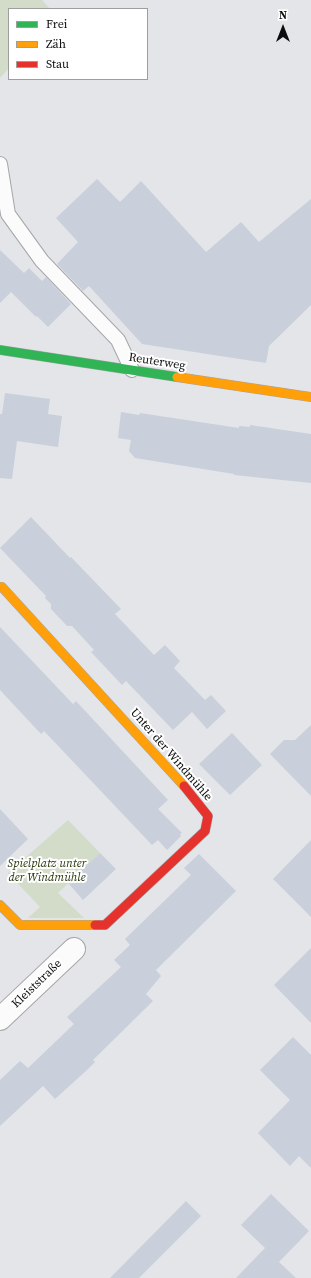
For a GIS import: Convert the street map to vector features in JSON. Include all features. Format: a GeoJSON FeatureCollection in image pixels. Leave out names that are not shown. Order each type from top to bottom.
{"type":"FeatureCollection","features":[{"type":"Feature","properties":{"kind":"street","name":"Reuterweg"},"geometry":{"type":"LineString","coordinates":[[0,350],[311,397]]}},
{"type":"Feature","properties":{"kind":"street","name":"Unter der Windmühle"},"geometry":{"type":"LineString","coordinates":[[0,587],[2,587],[192,795],[208,816],[205,831],[105,925],[20,925],[0,905]]}},
{"type":"Feature","properties":{"kind":"street","name":"Kleiststraße"},"geometry":{"type":"LineString","coordinates":[[0,1019],[74,949]]}},
{"type":"Feature","properties":{"kind":"lane"},"geometry":{"type":"LineString","coordinates":[[0,164],[8,214],[42,261],[118,340],[132,370]]}},
{"type":"Feature","properties":{"kind":"green space"},"geometry":{"type":"Polygon","coordinates":[[[0,0],[42,0],[49,8],[8,8],[8,69],[0,78],[0,0]]]}},
{"type":"Feature","properties":{"kind":"green space","name":"Spielplatz unter der Windmühle"},"geometry":{"type":"Polygon","coordinates":[[[68,820],[100,853],[58,893],[84,918],[28,918],[40,907],[8,873],[68,820]]]}},
{"type":"Feature","properties":{"kind":"building"},"geometry":{"type":"Polygon","coordinates":[[[97,179],[120,202],[141,181],[206,252],[241,222],[259,242],[311,199],[311,305],[269,346],[266,363],[142,344],[89,286],[83,291],[57,264],[78,242],[56,218],[97,179]]]}},
{"type":"Feature","properties":{"kind":"building"},"geometry":{"type":"Polygon","coordinates":[[[0,250],[24,273],[29,268],[42,281],[46,277],[71,304],[48,327],[11,292],[0,303],[0,250]]]}},
{"type":"Feature","properties":{"kind":"building"},"geometry":{"type":"Polygon","coordinates":[[[5,393],[50,399],[48,414],[62,416],[58,447],[17,441],[12,479],[0,478],[0,414],[2,414],[5,393]]]}},
{"type":"Feature","properties":{"kind":"building"},"geometry":{"type":"Polygon","coordinates":[[[121,412],[139,415],[140,413],[239,428],[239,426],[250,427],[250,425],[311,434],[311,483],[234,475],[135,458],[129,451],[131,440],[118,438],[121,412]]]}},
{"type":"Feature","properties":{"kind":"building"},"geometry":{"type":"Polygon","coordinates":[[[31,517],[121,609],[115,614],[154,655],[165,645],[180,661],[174,668],[205,700],[211,695],[226,711],[207,729],[192,712],[173,730],[126,681],[122,685],[91,652],[94,650],[72,626],[67,626],[51,609],[51,604],[45,598],[46,596],[0,548],[31,517]]]}},
{"type":"Feature","properties":{"kind":"building"},"geometry":{"type":"Polygon","coordinates":[[[0,627],[73,704],[76,701],[168,800],[158,809],[182,833],[180,834],[181,836],[167,850],[158,840],[152,845],[44,731],[41,734],[0,690],[0,627]]]}},
{"type":"Feature","properties":{"kind":"building"},"geometry":{"type":"Polygon","coordinates":[[[311,725],[311,796],[270,754],[284,740],[295,740],[311,725]]]}},
{"type":"Feature","properties":{"kind":"building"},"geometry":{"type":"Polygon","coordinates":[[[232,733],[262,765],[230,795],[199,764],[232,733]]]}},
{"type":"Feature","properties":{"kind":"building"},"geometry":{"type":"Polygon","coordinates":[[[0,809],[28,839],[0,866],[0,809]]]}},
{"type":"Feature","properties":{"kind":"building"},"geometry":{"type":"Polygon","coordinates":[[[311,840],[311,917],[273,879],[311,840]]]}},
{"type":"Feature","properties":{"kind":"building"},"geometry":{"type":"Polygon","coordinates":[[[100,853],[116,869],[83,900],[68,883],[100,853]]]}},
{"type":"Feature","properties":{"kind":"building"},"geometry":{"type":"Polygon","coordinates":[[[199,854],[236,891],[156,970],[161,976],[146,994],[153,1001],[93,1060],[95,1062],[87,1070],[55,1099],[43,1086],[0,1126],[0,1080],[20,1061],[28,1068],[74,1024],[67,1017],[121,967],[114,960],[130,945],[125,939],[191,875],[184,868],[199,854]]]}},
{"type":"Feature","properties":{"kind":"building"},"geometry":{"type":"Polygon","coordinates":[[[311,948],[311,1023],[274,985],[311,948]]]}},
{"type":"Feature","properties":{"kind":"building"},"geometry":{"type":"Polygon","coordinates":[[[293,1037],[311,1055],[311,1168],[299,1156],[290,1166],[258,1133],[290,1100],[260,1070],[293,1037]]]}},
{"type":"Feature","properties":{"kind":"building"},"geometry":{"type":"Polygon","coordinates":[[[271,1194],[309,1231],[279,1262],[296,1278],[236,1278],[265,1248],[241,1225],[271,1194]]]}},
{"type":"Feature","properties":{"kind":"building"},"geometry":{"type":"Polygon","coordinates":[[[186,1201],[201,1216],[139,1278],[110,1278],[186,1201]]]}},
{"type":"Feature","properties":{"kind":"traffic: fast"},"geometry":{"type":"LineString","coordinates":[[0,350],[177,377]]}},
{"type":"Feature","properties":{"kind":"traffic: slow"},"geometry":{"type":"LineString","coordinates":[[177,377],[311,397]]}},
{"type":"Feature","properties":{"kind":"traffic: slow"},"geometry":{"type":"LineString","coordinates":[[0,587],[2,587],[184,786]]}},
{"type":"Feature","properties":{"kind":"traffic: slow"},"geometry":{"type":"LineString","coordinates":[[0,905],[20,925],[95,925]]}},
{"type":"Feature","properties":{"kind":"traffic: jam"},"geometry":{"type":"LineString","coordinates":[[95,925],[105,925],[205,831],[208,816],[184,786]]}}]}
